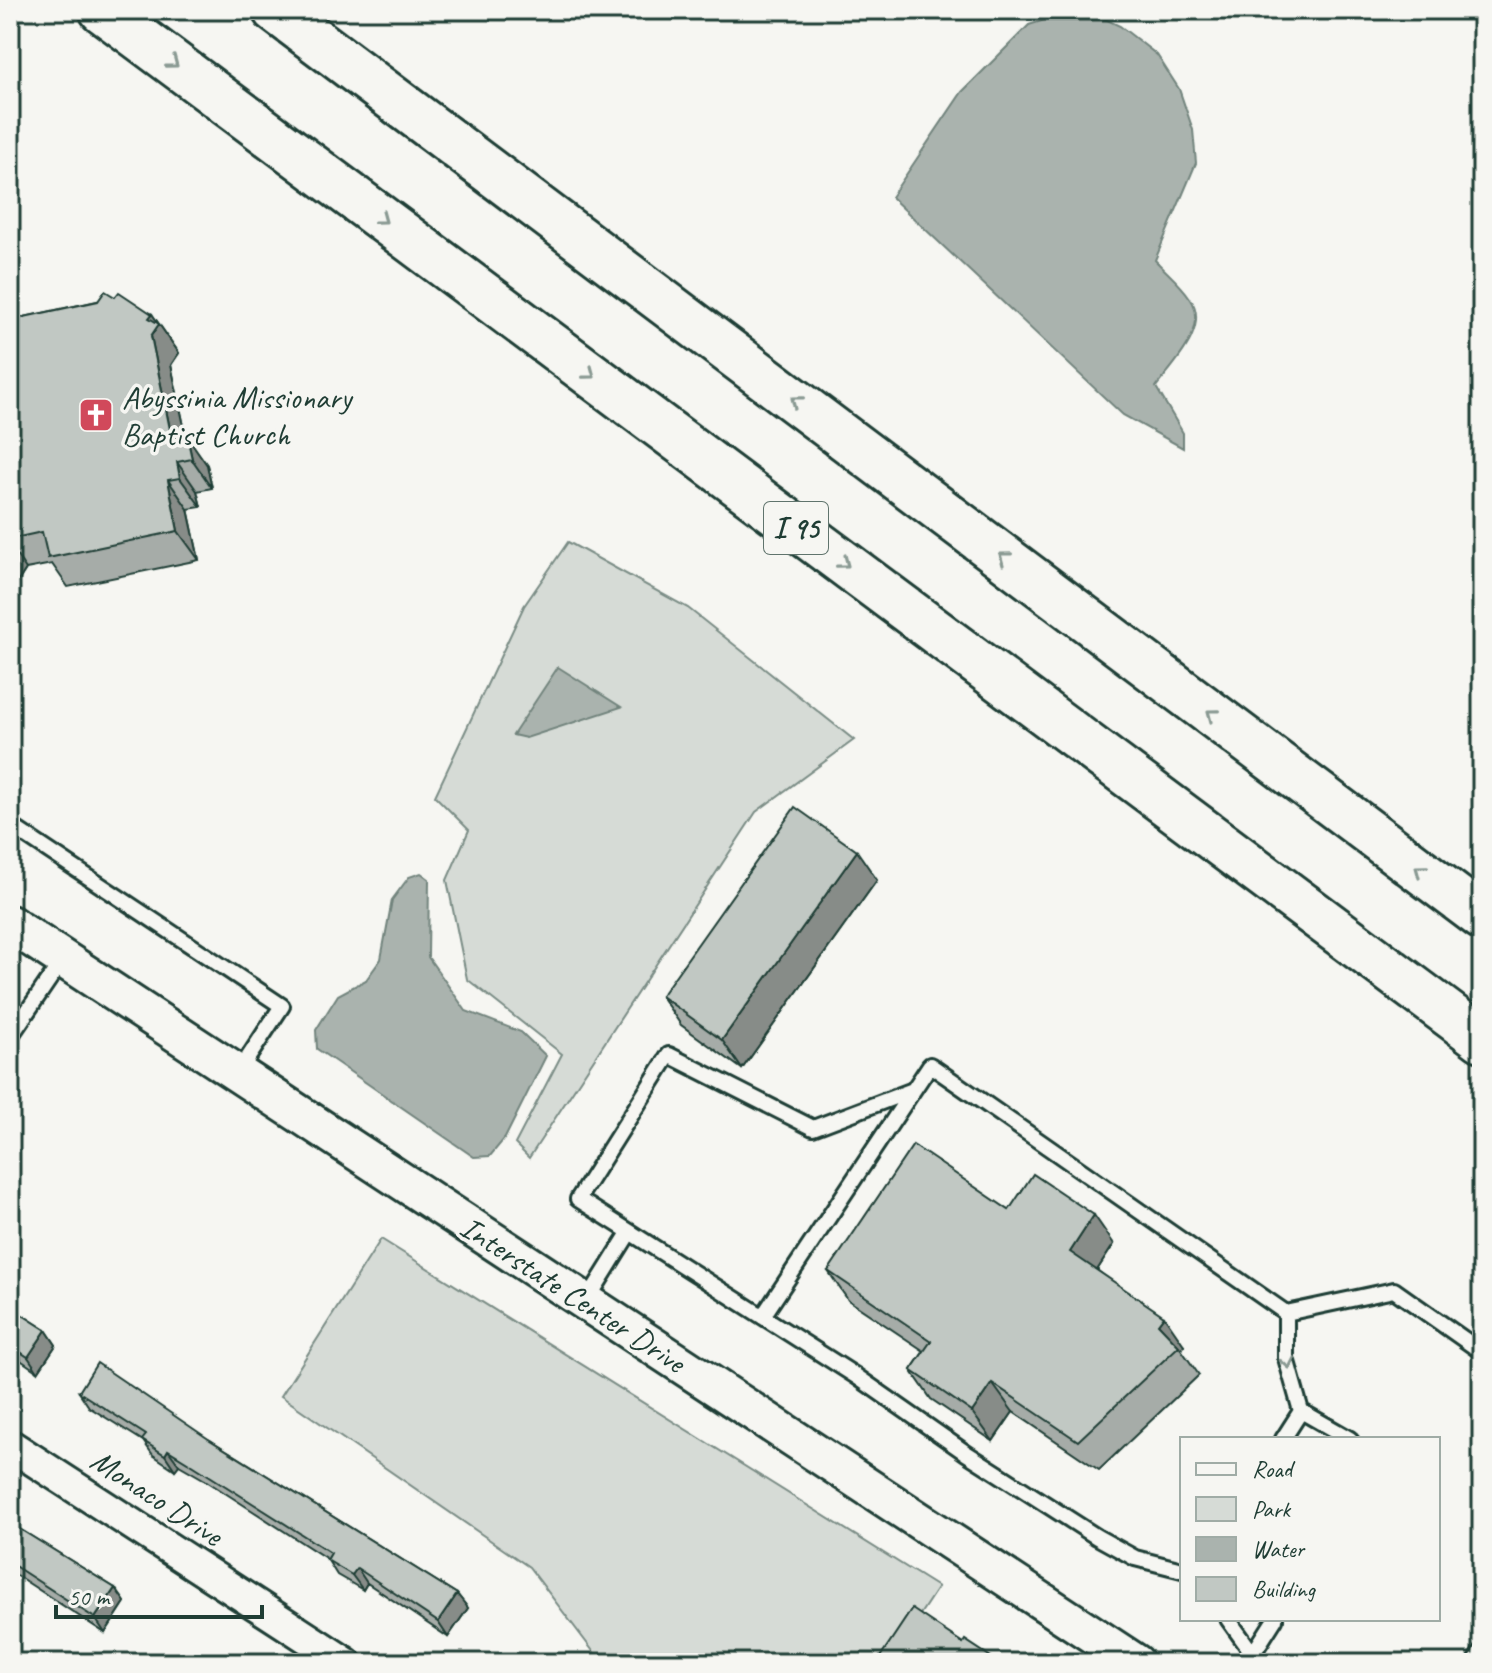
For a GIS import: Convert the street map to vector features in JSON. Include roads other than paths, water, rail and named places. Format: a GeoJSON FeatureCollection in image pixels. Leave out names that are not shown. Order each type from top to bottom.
{"type":"FeatureCollection","features":[{"type":"Feature","properties":{"kind":"highway","name":"I 95"},"geometry":{"type":"LineString","coordinates":[[102,10],[1482,1039]]}},
{"type":"Feature","properties":{"kind":"highway"},"geometry":{"type":"LineString","coordinates":[[275,10],[1482,917]]}},
{"type":"Feature","properties":{"kind":"street","name":"Interstate Center Drive"},"geometry":{"type":"LineString","coordinates":[[10,924],[1136,1663]]}},
{"type":"Feature","properties":{"kind":"street","name":"Monaco Drive"},"geometry":{"type":"LineString","coordinates":[[10,1445],[346,1663]]}},
{"type":"Feature","properties":{"kind":"lane"},"geometry":{"type":"LineString","coordinates":[[10,825],[282,1006],[238,1073]]}},
{"type":"Feature","properties":{"kind":"lane"},"geometry":{"type":"LineString","coordinates":[[10,1037],[63,959]]}},
{"type":"Feature","properties":{"kind":"lane"},"geometry":{"type":"LineString","coordinates":[[913,1090],[813,1128],[669,1055],[578,1199],[763,1316],[1097,1537],[1135,1558],[1180,1569]]}},
{"type":"Feature","properties":{"kind":"lane"},"geometry":{"type":"LineString","coordinates":[[763,1316],[930,1065],[1286,1313],[1394,1290],[1482,1352]]}},
{"type":"Feature","properties":{"kind":"lane"},"geometry":{"type":"LineString","coordinates":[[585,1303],[629,1233]]}},
{"type":"Feature","properties":{"kind":"lane"},"geometry":{"type":"LineString","coordinates":[[1286,1313],[1286,1358],[1301,1411],[1346,1437]]}},
{"type":"Feature","properties":{"kind":"lane"},"geometry":{"type":"LineString","coordinates":[[1284,1437],[1301,1411]]}},
{"type":"Feature","properties":{"kind":"lane"},"geometry":{"type":"LineString","coordinates":[[1229,1621],[1250,1658],[1274,1621]]}},
{"type":"Feature","properties":{"kind":"lane"},"geometry":{"type":"LineString","coordinates":[[1474,1663],[1482,1651]]}},
{"type":"Feature","properties":{"kind":"water"},"geometry":{"type":"Polygon","coordinates":[[[1076,10],[1086,10],[1120,26],[1157,55],[1179,89],[1193,130],[1196,163],[1155,260],[1178,283],[1195,309],[1196,321],[1187,345],[1156,387],[1183,433],[1183,448],[1123,415],[891,197],[962,92],[1029,25],[1076,10]]]}},
{"type":"Feature","properties":{"kind":"water"},"geometry":{"type":"Polygon","coordinates":[[[558,667],[621,707],[526,738],[513,735],[558,667]]]}},
{"type":"Feature","properties":{"kind":"water"},"geometry":{"type":"Polygon","coordinates":[[[421,873],[429,879],[428,957],[466,1011],[521,1032],[546,1056],[505,1138],[490,1156],[474,1157],[317,1049],[316,1030],[338,995],[366,980],[381,959],[392,900],[409,877],[421,873]]]}},
{"type":"Feature","properties":{"kind":"place","name":"Abyssinia Missionary Baptist Church"},"geometry":{"type":"Point","coordinates":[96,415]}}]}
